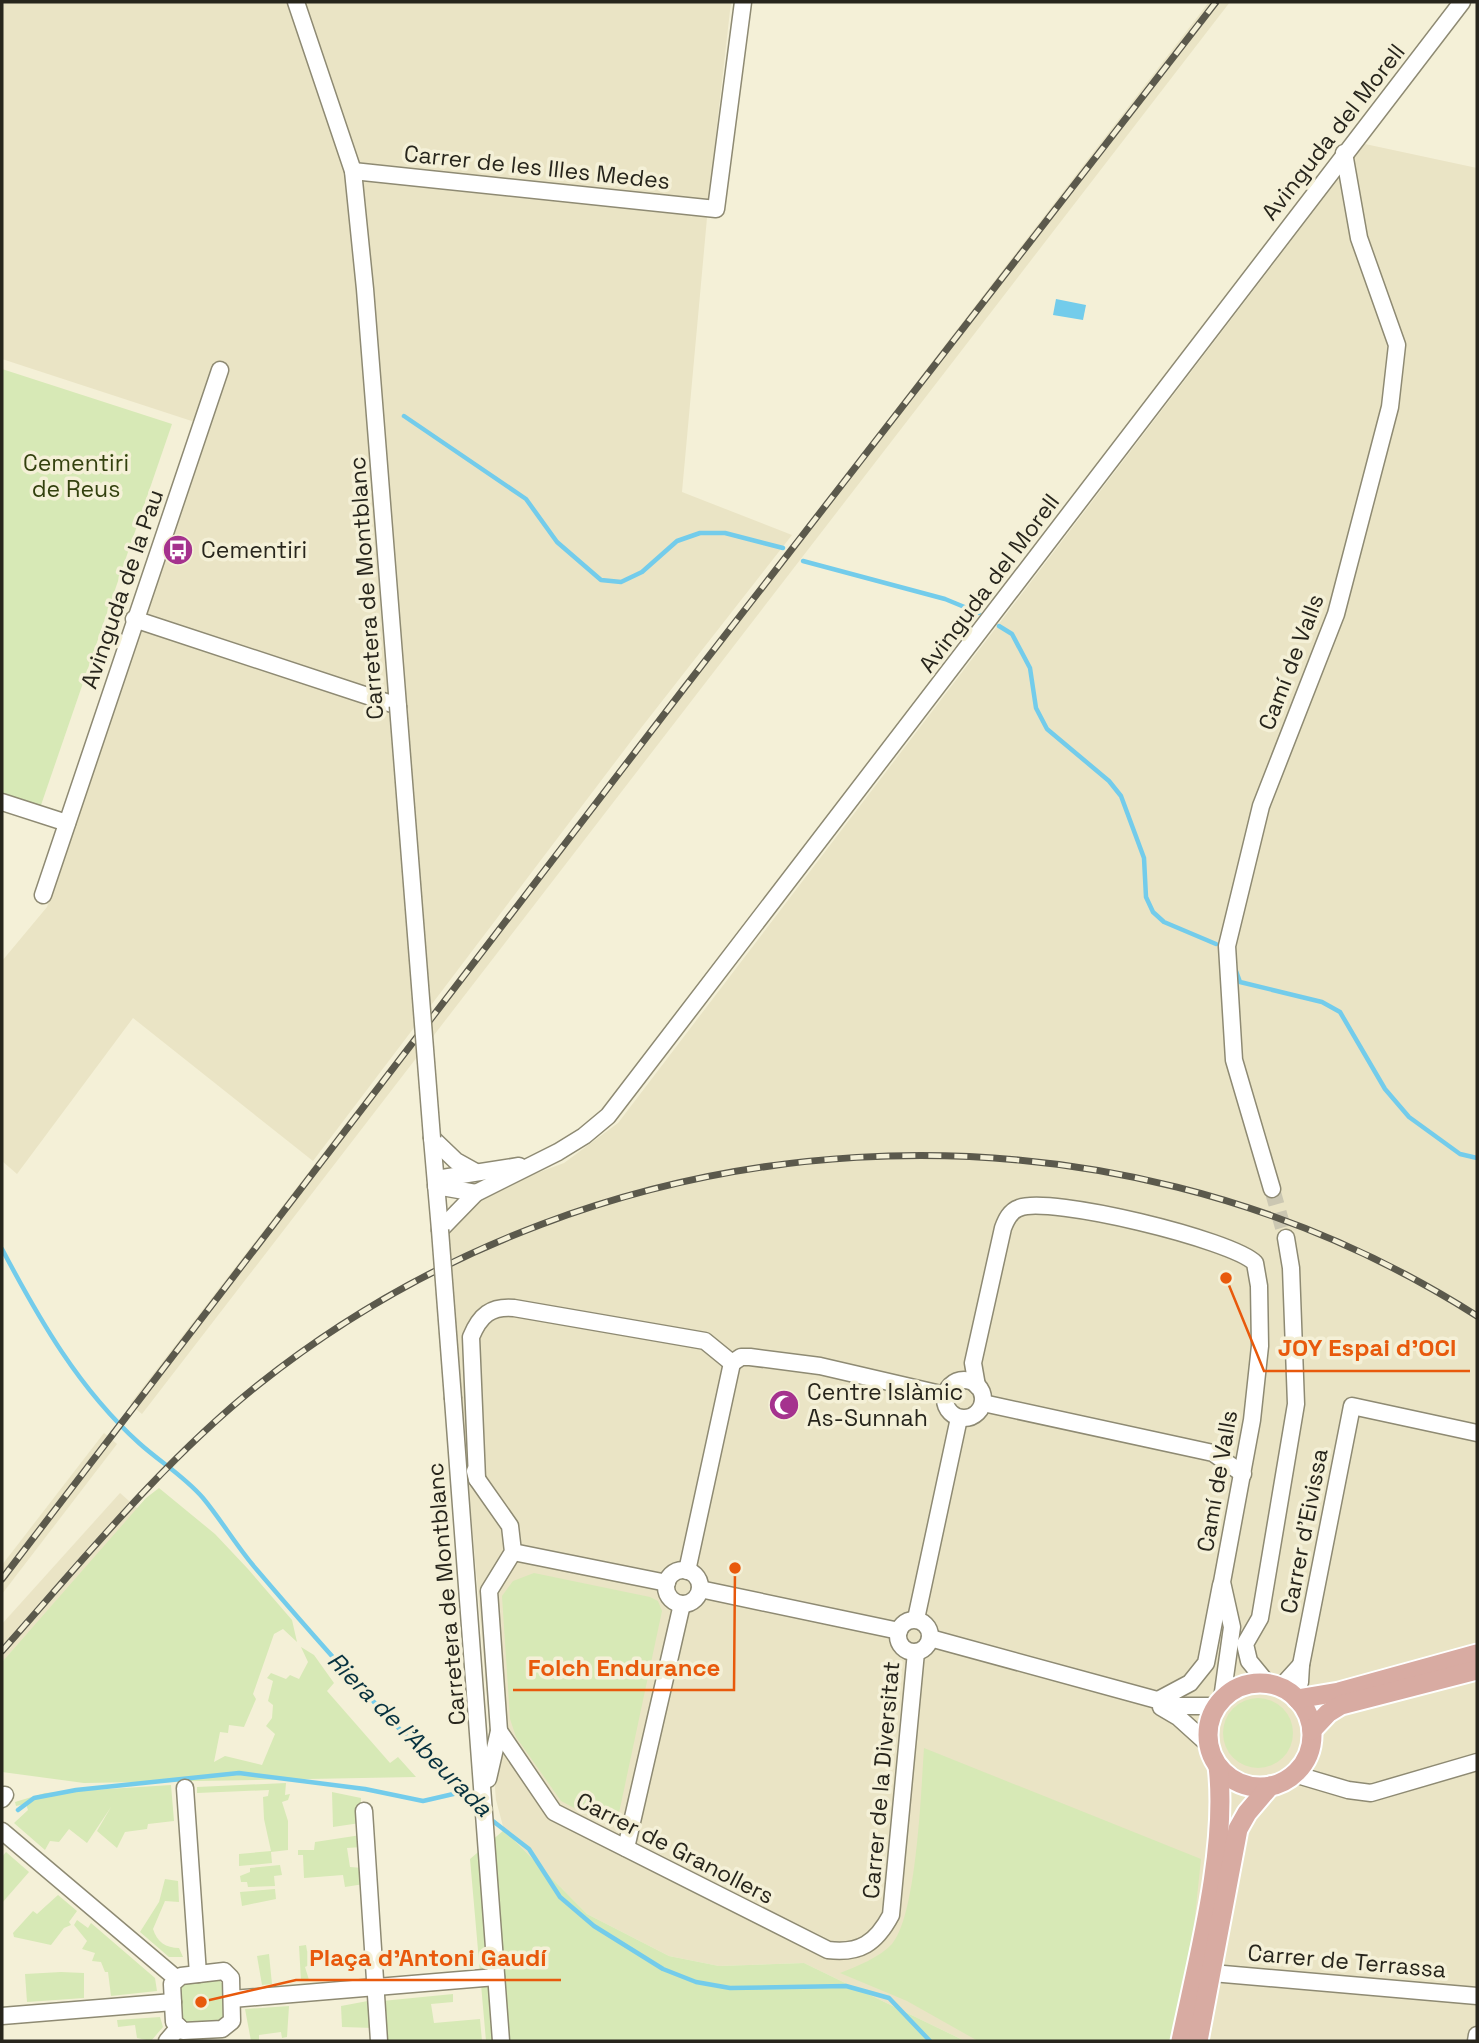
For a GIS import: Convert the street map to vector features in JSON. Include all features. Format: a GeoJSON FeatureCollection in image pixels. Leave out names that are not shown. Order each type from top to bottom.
{"type":"FeatureCollection","features":[{"type":"Feature","properties":{"kind":"main road"},"geometry":{"type":"LineString","coordinates":[[1198,2041],[1212,1973],[1227,1840],[1218,1766],[1209,1745],[1209,1725],[1223,1699],[1244,1685],[1285,1691],[1339,1692],[1477,1654]]}},
{"type":"Feature","properties":{"kind":"main road"},"geometry":{"type":"LineString","coordinates":[[1370,1697],[1405,1683],[1477,1662]]}},
{"type":"Feature","properties":{"kind":"main road"},"geometry":{"type":"LineString","coordinates":[[1312,1730],[1335,1708],[1477,1670]]}},
{"type":"Feature","properties":{"kind":"main road"},"geometry":{"type":"LineString","coordinates":[[1183,2041],[1192,1988],[1227,1840],[1270,1786],[1294,1774],[1310,1750],[1312,1730],[1306,1710],[1285,1691]]}},
{"type":"Feature","properties":{"kind":"main road"},"geometry":{"type":"LineString","coordinates":[[1218,1766],[1241,1783],[1270,1786]]}},
{"type":"Feature","properties":{"kind":"street","name":"Carretera de Montblanc"},"geometry":{"type":"LineString","coordinates":[[296,2],[353,171],[366,303],[440,1230],[501,2041]]}},
{"type":"Feature","properties":{"kind":"street","name":"Carrer de les Illes Medes"},"geometry":{"type":"LineString","coordinates":[[353,171],[716,209],[743,2]]}},
{"type":"Feature","properties":{"kind":"street","name":"Avinguda del Morell"},"geometry":{"type":"LineString","coordinates":[[440,1230],[476,1193],[584,1136],[608,1116],[1462,2]]}},
{"type":"Feature","properties":{"kind":"street","name":"Camí de Valls"},"geometry":{"type":"LineString","coordinates":[[1272,1189],[1234,1060],[1227,946],[1261,806],[1336,614],[1390,407],[1397,345],[1359,238],[1344,153]]}},
{"type":"Feature","properties":{"kind":"street","name":"Avinguda de la Pau"},"geometry":{"type":"LineString","coordinates":[[43,895],[220,370]]}},
{"type":"Feature","properties":{"kind":"street"},"geometry":{"type":"LineString","coordinates":[[134,619],[398,706]]}},
{"type":"Feature","properties":{"kind":"street"},"geometry":{"type":"LineString","coordinates":[[2,802],[67,824]]}},
{"type":"Feature","properties":{"kind":"street"},"geometry":{"type":"LineString","coordinates":[[432,1138],[456,1161],[474,1171]]}},
{"type":"Feature","properties":{"kind":"street"},"geometry":{"type":"LineString","coordinates":[[436,1183],[474,1171],[528,1165]]}},
{"type":"Feature","properties":{"kind":"street"},"geometry":{"type":"LineString","coordinates":[[436,1183],[476,1193]]}},
{"type":"Feature","properties":{"kind":"street","name":"Camí de Valls"},"geometry":{"type":"LineString","coordinates":[[977,1386],[973,1363],[1003,1228],[1009,1215],[1019,1208],[1054,1206],[1175,1231],[1240,1251],[1252,1259],[1258,1270],[1259,1346],[1248,1446],[1222,1582],[1232,1628],[1223,1699]]}},
{"type":"Feature","properties":{"kind":"street"},"geometry":{"type":"LineString","coordinates":[[1285,1691],[1249,1661],[1245,1650],[1248,1636],[1260,1618],[1296,1404],[1291,1268],[1286,1238]]}},
{"type":"Feature","properties":{"kind":"street"},"geometry":{"type":"LineString","coordinates":[[477,1479],[471,1337],[477,1322],[489,1311],[514,1308],[705,1341],[732,1363]]}},
{"type":"Feature","properties":{"kind":"street"},"geometry":{"type":"LineString","coordinates":[[687,1571],[732,1363],[741,1357],[750,1357],[820,1366],[945,1395]]}},
{"type":"Feature","properties":{"kind":"street"},"geometry":{"type":"LineString","coordinates":[[967,1381],[977,1386],[983,1403],[974,1416],[959,1418],[948,1409],[945,1395],[951,1385],[967,1381]]}},
{"type":"Feature","properties":{"kind":"street"},"geometry":{"type":"LineString","coordinates":[[453,1399],[477,1479],[510,1526],[513,1552],[489,1591],[499,1731],[484,1795]]}},
{"type":"Feature","properties":{"kind":"street"},"geometry":{"type":"LineString","coordinates":[[983,1403],[1213,1453],[1243,1474]]}},
{"type":"Feature","properties":{"kind":"street","name":"Carrer d'Eivissa"},"geometry":{"type":"LineString","coordinates":[[1285,1691],[1301,1678],[1300,1665],[1352,1406],[1477,1433]]}},
{"type":"Feature","properties":{"kind":"street"},"geometry":{"type":"LineString","coordinates":[[916,1619],[959,1418]]}},
{"type":"Feature","properties":{"kind":"street"},"geometry":{"type":"LineString","coordinates":[[1213,1453],[1248,1446]]}},
{"type":"Feature","properties":{"kind":"street"},"geometry":{"type":"LineString","coordinates":[[513,1552],[667,1583]]}},
{"type":"Feature","properties":{"kind":"street"},"geometry":{"type":"LineString","coordinates":[[687,1571],[697,1577],[700,1589],[696,1598],[682,1604],[668,1595],[667,1583],[676,1572],[687,1571]]}},
{"type":"Feature","properties":{"kind":"street"},"geometry":{"type":"LineString","coordinates":[[1152,1698],[1190,1683],[1206,1663],[1222,1582]]}},
{"type":"Feature","properties":{"kind":"street"},"geometry":{"type":"LineString","coordinates":[[700,1589],[899,1631]]}},
{"type":"Feature","properties":{"kind":"street"},"geometry":{"type":"LineString","coordinates":[[930,1638],[1180,1706],[1223,1699],[1239,1640],[1263,1598]]}},
{"type":"Feature","properties":{"kind":"street"},"geometry":{"type":"LineString","coordinates":[[634,1852],[639,1801],[682,1604]]}},
{"type":"Feature","properties":{"kind":"street"},"geometry":{"type":"LineString","coordinates":[[916,1619],[929,1628],[930,1638],[925,1648],[916,1652],[902,1646],[899,1631],[905,1622],[916,1619]]}},
{"type":"Feature","properties":{"kind":"street","name":"Carrer de la Diversitat"},"geometry":{"type":"LineString","coordinates":[[867,1947],[882,1932],[891,1915],[916,1652]]}},
{"type":"Feature","properties":{"kind":"street"},"geometry":{"type":"LineString","coordinates":[[1152,1698],[1209,1745]]}},
{"type":"Feature","properties":{"kind":"street","name":"Carrer de Granollers"},"geometry":{"type":"LineString","coordinates":[[499,1731],[554,1812],[828,1950],[847,1953],[867,1947]]}},
{"type":"Feature","properties":{"kind":"street"},"geometry":{"type":"LineString","coordinates":[[1294,1774],[1357,1792],[1371,1793],[1477,1762]]}},
{"type":"Feature","properties":{"kind":"street"},"geometry":{"type":"LineString","coordinates":[[185,1788],[198,1974]]}},
{"type":"Feature","properties":{"kind":"street"},"geometry":{"type":"LineString","coordinates":[[609,1839],[622,1829],[639,1801]]}},
{"type":"Feature","properties":{"kind":"street"},"geometry":{"type":"LineString","coordinates":[[364,1811],[379,2041]]}},
{"type":"Feature","properties":{"kind":"street"},"geometry":{"type":"LineString","coordinates":[[2,1831],[177,1979]]}},
{"type":"Feature","properties":{"kind":"street"},"geometry":{"type":"LineString","coordinates":[[223,1971],[231,1978],[232,2021],[222,2029],[205,2036],[183,2031],[174,2022],[172,1984],[177,1979],[198,1974],[223,1971]]}},
{"type":"Feature","properties":{"kind":"street","name":"Carrer de Terrassa"},"geometry":{"type":"LineString","coordinates":[[1212,1973],[1477,1996]]}},
{"type":"Feature","properties":{"kind":"street"},"geometry":{"type":"LineString","coordinates":[[232,2000],[496,1977]]}},
{"type":"Feature","properties":{"kind":"street"},"geometry":{"type":"LineString","coordinates":[[2,2016],[173,2002]]}},
{"type":"Feature","properties":{"kind":"street"},"geometry":{"type":"LineString","coordinates":[[167,2041],[179,2027]]}},
{"type":"Feature","properties":{"kind":"street"},"geometry":{"type":"LineString","coordinates":[[1476,2041],[1477,2035]]}},
{"type":"Feature","properties":{"kind":"shaded area"},"geometry":{"type":"Polygon","coordinates":[[[2,2],[731,2],[709,196],[682,492],[792,535],[641,728],[313,1161],[133,1018],[17,1174],[2,1161],[2,961],[47,907],[210,427],[2,359],[2,2]]]}},
{"type":"Feature","properties":{"kind":"shaded area"},"geometry":{"type":"Polygon","coordinates":[[[1209,2],[1230,2],[142,1414],[130,1404],[1209,2]]]}},
{"type":"Feature","properties":{"kind":"shaded area"},"geometry":{"type":"Polygon","coordinates":[[[1365,144],[1477,168],[1477,2041],[965,2041],[804,1963],[719,1966],[669,1956],[587,1914],[504,1830],[496,1800],[450,1272],[450,1205],[564,1163],[618,1123],[1365,144]]]}},
{"type":"Feature","properties":{"kind":"shaded area"},"geometry":{"type":"Polygon","coordinates":[[[104,1433],[117,1444],[2,1594],[2,1565],[104,1433]]]}},
{"type":"Feature","properties":{"kind":"shaded area"},"geometry":{"type":"Polygon","coordinates":[[[120,1493],[138,1509],[2,1662],[2,1624],[120,1493]]]}},
{"type":"Feature","properties":{"kind":"green space","name":"Cementiri de Reus"},"geometry":{"type":"Polygon","coordinates":[[[2,369],[172,424],[40,808],[2,795],[2,369]]]}},
{"type":"Feature","properties":{"kind":"green space"},"geometry":{"type":"Polygon","coordinates":[[[159,1488],[215,1534],[248,1569],[292,1620],[297,1642],[283,1629],[274,1634],[253,1694],[256,1699],[244,1727],[229,1725],[228,1733],[220,1732],[214,1762],[225,1756],[262,1765],[275,1734],[266,1726],[272,1718],[273,1705],[268,1701],[273,1681],[267,1678],[271,1673],[286,1679],[290,1675],[299,1679],[308,1662],[301,1647],[314,1655],[334,1683],[327,1691],[390,1763],[398,1757],[416,1777],[84,1783],[2,1772],[2,1662],[146,1498],[159,1488]]]}},
{"type":"Feature","properties":{"kind":"green space"},"geometry":{"type":"Polygon","coordinates":[[[534,1573],[650,1597],[658,1601],[662,1611],[619,1813],[609,1821],[601,1822],[561,1801],[516,1737],[510,1719],[502,1596],[513,1581],[534,1573]]]}},
{"type":"Feature","properties":{"kind":"green space"},"geometry":{"type":"Polygon","coordinates":[[[1258,1698],[1277,1704],[1287,1714],[1293,1733],[1287,1752],[1277,1762],[1258,1768],[1239,1762],[1229,1752],[1223,1733],[1229,1714],[1239,1704],[1258,1698]]]}},
{"type":"Feature","properties":{"kind":"green space"},"geometry":{"type":"Polygon","coordinates":[[[924,1748],[1201,1859],[1194,1926],[1171,2041],[978,2041],[907,2001],[840,1973],[881,1953],[892,1944],[900,1929],[907,1907],[916,1851],[924,1748]]]}},
{"type":"Feature","properties":{"kind":"green space"},"geometry":{"type":"Polygon","coordinates":[[[286,1783],[285,1795],[290,1794],[288,1800],[282,1802],[288,1821],[288,1850],[271,1852],[272,1863],[239,1866],[239,1854],[271,1851],[264,1819],[263,1797],[268,1796],[269,1790],[197,1793],[197,1787],[286,1783]]]}},
{"type":"Feature","properties":{"kind":"green space"},"geometry":{"type":"Polygon","coordinates":[[[171,1785],[174,1821],[148,1824],[147,1829],[125,1832],[117,1848],[97,1831],[111,1807],[87,1843],[69,1829],[59,1842],[50,1841],[45,1850],[14,1823],[28,1810],[26,1804],[16,1806],[15,1802],[45,1793],[171,1785]]]}},
{"type":"Feature","properties":{"kind":"green space"},"geometry":{"type":"Polygon","coordinates":[[[332,1792],[361,1798],[360,1823],[333,1827],[332,1792]]]}},
{"type":"Feature","properties":{"kind":"green space"},"geometry":{"type":"Polygon","coordinates":[[[504,1830],[587,1914],[669,1956],[719,1966],[804,1963],[965,2041],[486,2041],[470,1859],[504,1830]]]}},
{"type":"Feature","properties":{"kind":"green space"},"geometry":{"type":"Polygon","coordinates":[[[361,1835],[362,1847],[347,1848],[350,1867],[363,1868],[364,1884],[345,1887],[343,1875],[304,1878],[303,1855],[298,1855],[298,1850],[314,1850],[315,1842],[361,1835]]]}},
{"type":"Feature","properties":{"kind":"green space"},"geometry":{"type":"Polygon","coordinates":[[[6,1852],[29,1872],[2,1903],[2,1857],[6,1852]]]}},
{"type":"Feature","properties":{"kind":"green space"},"geometry":{"type":"Polygon","coordinates":[[[280,1865],[282,1875],[274,1876],[275,1886],[248,1887],[247,1882],[241,1882],[240,1876],[250,1872],[250,1868],[280,1865]]]}},
{"type":"Feature","properties":{"kind":"green space"},"geometry":{"type":"Polygon","coordinates":[[[165,1879],[178,1881],[179,1902],[165,1901],[153,1929],[160,1941],[170,1947],[179,1948],[183,1957],[169,1957],[140,1932],[159,1902],[165,1879]]]}},
{"type":"Feature","properties":{"kind":"green space"},"geometry":{"type":"Polygon","coordinates":[[[275,1889],[276,1899],[242,1906],[240,1892],[275,1889]]]}},
{"type":"Feature","properties":{"kind":"green space"},"geometry":{"type":"Polygon","coordinates":[[[58,1895],[77,1911],[69,1922],[71,1925],[64,1928],[51,1945],[14,1937],[13,1933],[33,1911],[37,1914],[58,1895]]]}},
{"type":"Feature","properties":{"kind":"green space"},"geometry":{"type":"Polygon","coordinates":[[[77,1920],[88,1928],[91,1923],[155,1978],[157,1991],[111,1996],[108,1972],[105,1972],[101,1962],[92,1961],[95,1953],[82,1949],[87,1941],[74,1925],[77,1920]]]}},
{"type":"Feature","properties":{"kind":"green space"},"geometry":{"type":"Polygon","coordinates":[[[306,1945],[307,1951],[319,1955],[320,1960],[305,1967],[309,1980],[301,1981],[299,1946],[306,1945]]]}},
{"type":"Feature","properties":{"kind":"green space"},"geometry":{"type":"Polygon","coordinates":[[[269,1954],[272,1984],[262,1985],[257,1956],[269,1954]]]}},
{"type":"Feature","properties":{"kind":"green space"},"geometry":{"type":"Polygon","coordinates":[[[84,1973],[84,1998],[27,2002],[25,1974],[84,1973]]]}},
{"type":"Feature","properties":{"kind":"green space"},"geometry":{"type":"Polygon","coordinates":[[[217,1979],[223,1984],[224,2016],[216,2023],[187,2024],[180,2018],[178,1988],[185,1982],[217,1979]]]}},
{"type":"Feature","properties":{"kind":"green space"},"geometry":{"type":"Polygon","coordinates":[[[453,1994],[453,2002],[431,2004],[434,2023],[480,2019],[482,2041],[386,2041],[382,2001],[453,1994]]]}},
{"type":"Feature","properties":{"kind":"green space"},"geometry":{"type":"Polygon","coordinates":[[[373,2000],[374,2028],[342,2027],[341,2006],[373,2000]]]}},
{"type":"Feature","properties":{"kind":"green space"},"geometry":{"type":"Polygon","coordinates":[[[289,2006],[287,2037],[282,2038],[281,2032],[259,2035],[259,2041],[251,2041],[245,2009],[289,2006]]]}},
{"type":"Feature","properties":{"kind":"green space"},"geometry":{"type":"Polygon","coordinates":[[[160,2017],[163,2027],[151,2041],[137,2038],[135,2025],[118,2027],[117,2020],[160,2017]]]}},
{"type":"Feature","properties":{"kind":"water"},"geometry":{"type":"Polygon","coordinates":[[[1056,299],[1086,305],[1083,320],[1053,315],[1056,299]]]}},
{"type":"Feature","properties":{"kind":"waterway"},"geometry":{"type":"LineString","coordinates":[[404,416],[526,499],[557,542],[601,580],[621,582],[642,572],[677,541],[700,533],[725,533],[783,548]]}},
{"type":"Feature","properties":{"kind":"waterway"},"geometry":{"type":"LineString","coordinates":[[803,561],[945,599],[979,613]]}},
{"type":"Feature","properties":{"kind":"waterway"},"geometry":{"type":"LineString","coordinates":[[999,626],[1012,634],[1030,668],[1036,708],[1047,729],[1109,781],[1121,796],[1144,858],[1146,897],[1153,912],[1164,922],[1216,944]]}},
{"type":"Feature","properties":{"kind":"waterway"},"geometry":{"type":"LineString","coordinates":[[1236,971],[1240,982],[1322,1002],[1340,1012],[1385,1089],[1409,1117],[1460,1154],[1477,1158]]}},
{"type":"Feature","properties":{"kind":"waterway","name":"Riera de l'Abeurada"},"geometry":{"type":"LineString","coordinates":[[2,1249],[46,1327],[97,1400],[139,1443],[196,1490],[250,1561],[337,1662],[478,1807]]}},
{"type":"Feature","properties":{"kind":"waterway"},"geometry":{"type":"LineString","coordinates":[[18,1810],[34,1798],[76,1790],[239,1773],[365,1789],[423,1801],[462,1792]]}},
{"type":"Feature","properties":{"kind":"waterway","name":"Riera de l'Abeurada"},"geometry":{"type":"LineString","coordinates":[[489,1818],[529,1849],[560,1897],[594,1926],[663,1969],[696,1982],[730,1988],[846,1986],[889,1998],[930,2041]]}},
{"type":"Feature","properties":{"kind":"tunnel"},"geometry":{"type":"LineString","coordinates":[[1272,1189],[1286,1238]]}},
{"type":"Feature","properties":{"kind":"railway"},"geometry":{"type":"LineString","coordinates":[[2,1579],[685,687],[1216,2]]}},
{"type":"Feature","properties":{"kind":"railway"},"geometry":{"type":"LineString","coordinates":[[2,1651],[156,1479],[258,1385],[394,1293],[542,1224],[697,1179],[857,1157],[1018,1160],[1177,1187],[1331,1239],[1477,1316]]}},
{"type":"Feature","properties":{"kind":"place","name":"Cementiri"},"geometry":{"type":"Point","coordinates":[178,550]}},
{"type":"Feature","properties":{"kind":"place","name":"JOY Espai d’OCI"},"geometry":{"type":"Point","coordinates":[1226,1278]}},
{"type":"Feature","properties":{"kind":"place","name":"Centre Islàmic As-Sunnah"},"geometry":{"type":"Point","coordinates":[784,1405]}},
{"type":"Feature","properties":{"kind":"place","name":"Folch Endurance"},"geometry":{"type":"Point","coordinates":[735,1568]}},
{"type":"Feature","properties":{"kind":"place","name":"Plaça d'Antoni Gaudí"},"geometry":{"type":"Point","coordinates":[201,2002]}}]}
